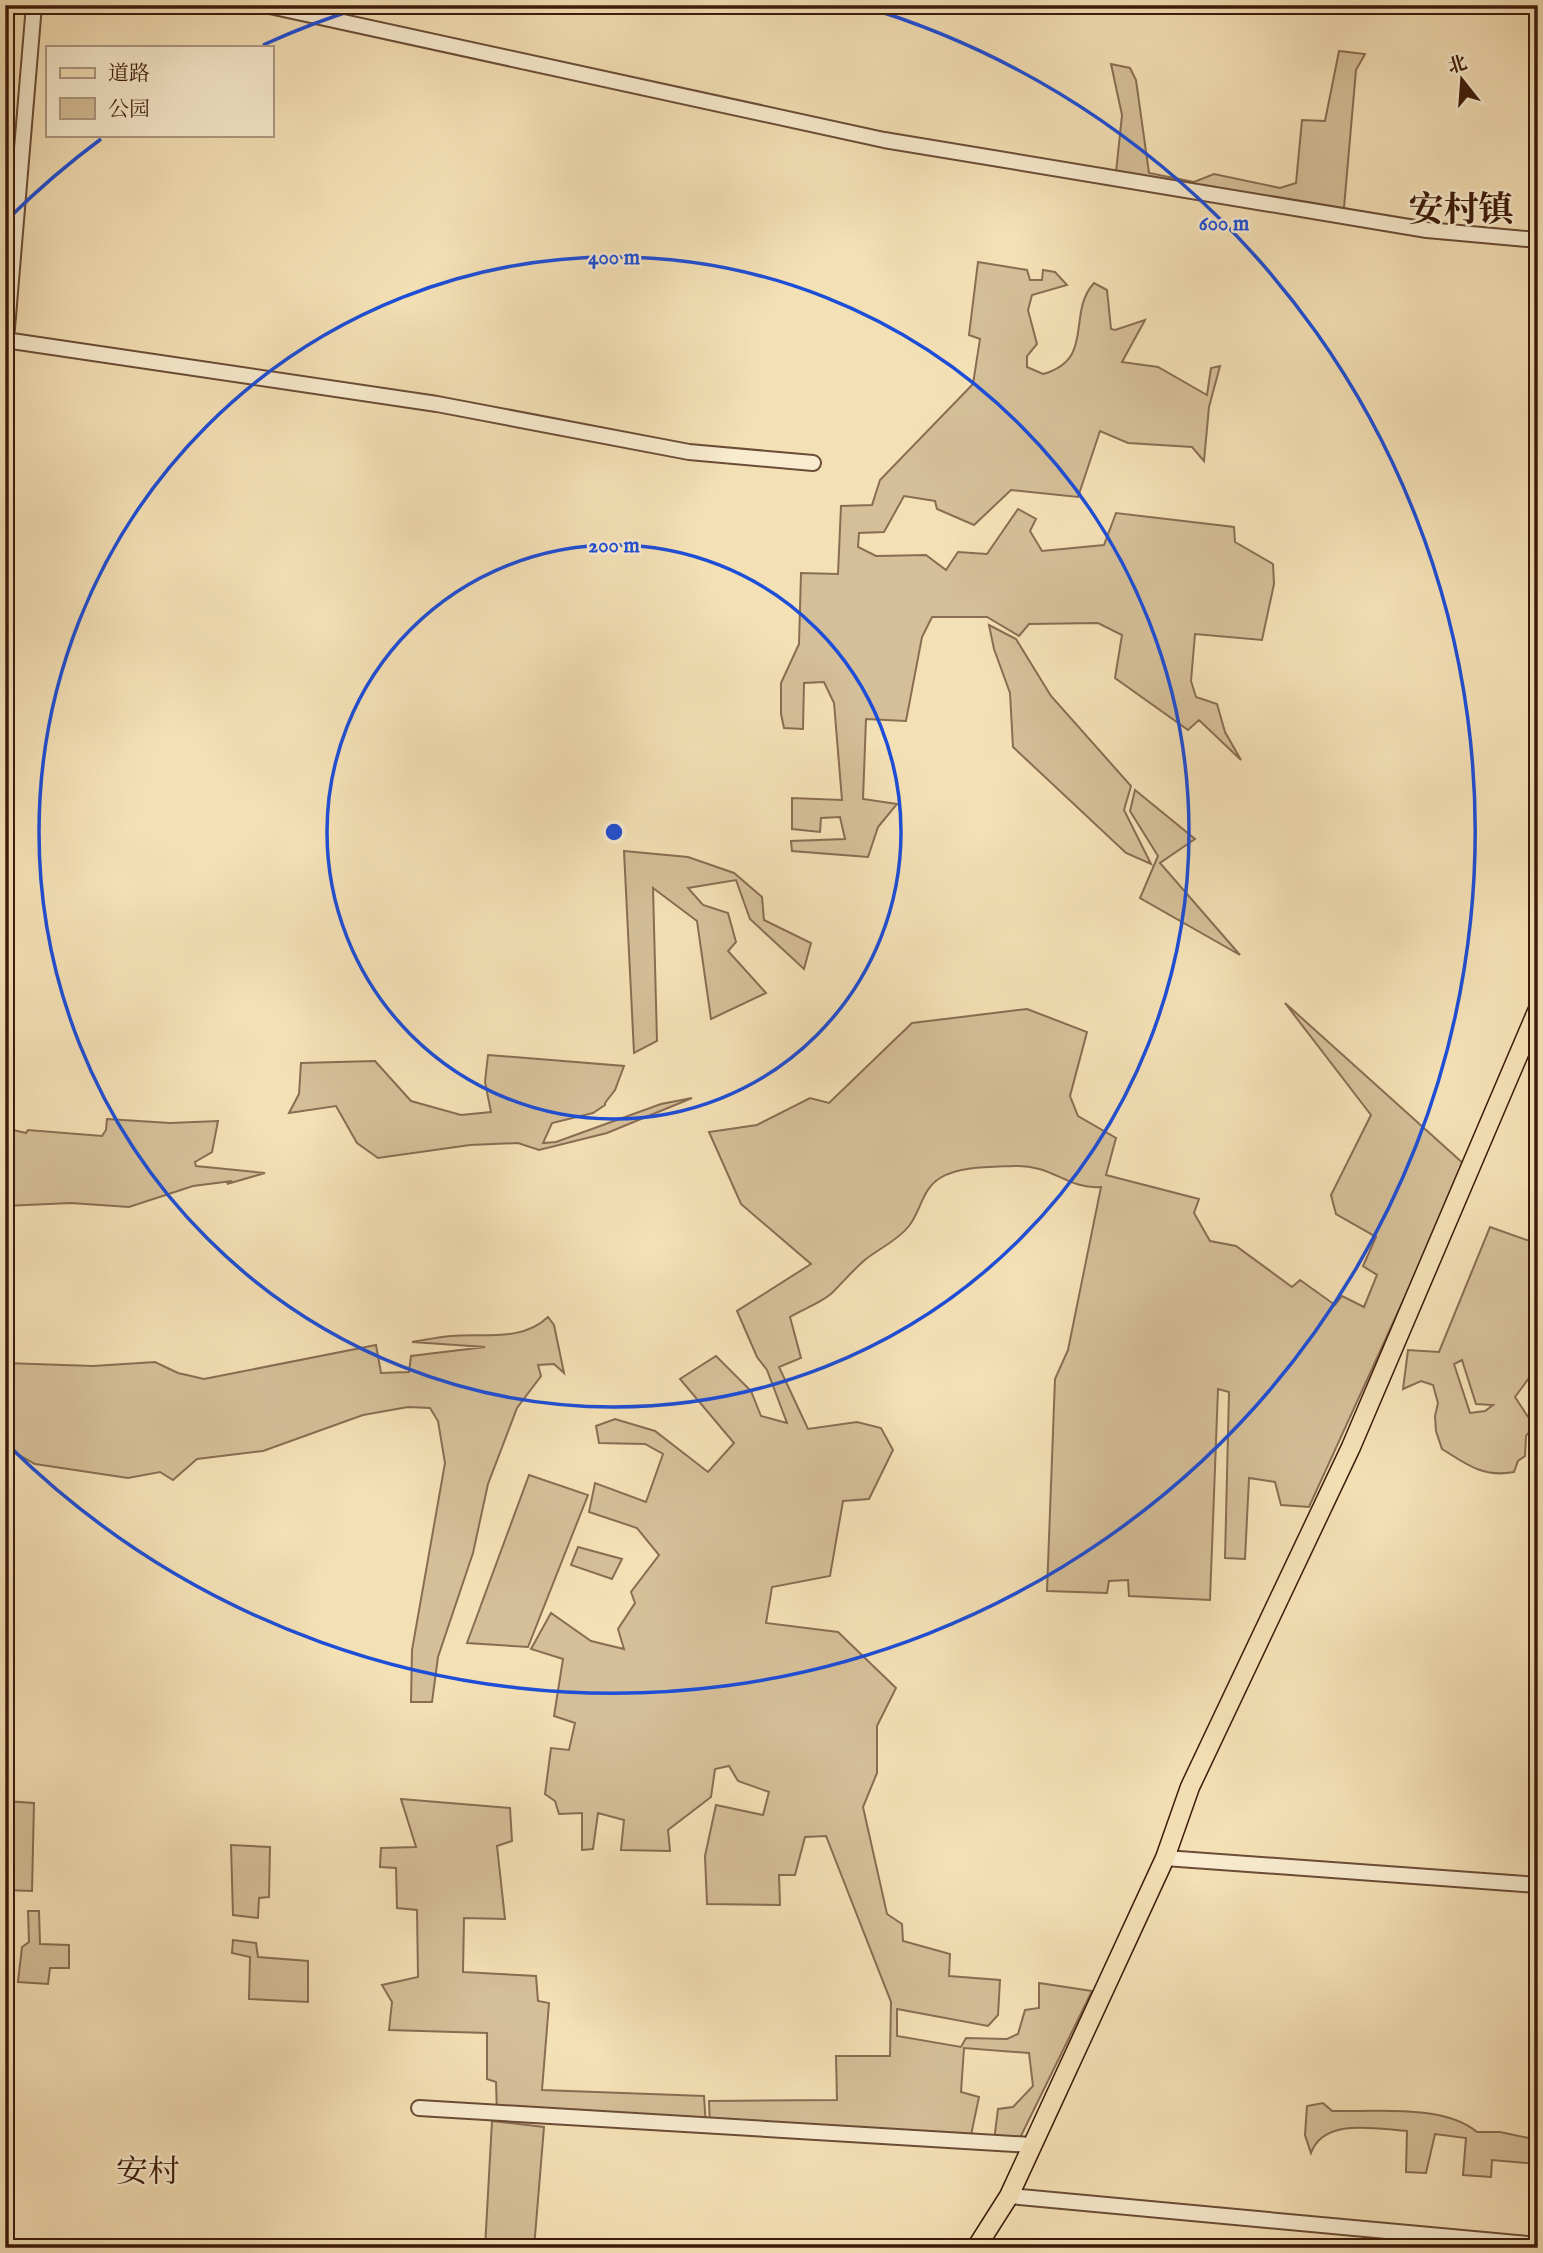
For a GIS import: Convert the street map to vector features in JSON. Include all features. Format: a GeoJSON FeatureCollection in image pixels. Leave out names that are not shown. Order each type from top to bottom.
{"type":"FeatureCollection","features":[{"type":"Feature","properties":{"kind":"main road"},"geometry":{"type":"LineString","coordinates":[[976,2248],[1009,2196],[1165,1858],[1190,1787],[1351,1447],[1538,1009]]}},
{"type":"Feature","properties":{"kind":"street"},"geometry":{"type":"LineString","coordinates":[[34,5],[6,340],[436,404],[689,452],[813,463]]}},
{"type":"Feature","properties":{"kind":"street"},"geometry":{"type":"LineString","coordinates":[[265,5],[884,139],[1427,230],[1538,240]]}},
{"type":"Feature","properties":{"kind":"street"},"geometry":{"type":"LineString","coordinates":[[1165,1858],[1538,1885]]}},
{"type":"Feature","properties":{"kind":"street"},"geometry":{"type":"LineString","coordinates":[[419,2108],[1031,2145]]}},
{"type":"Feature","properties":{"kind":"street"},"geometry":{"type":"LineString","coordinates":[[1009,2196],[1538,2245]]}},
{"type":"Feature","properties":{"kind":"green space"},"geometry":{"type":"Polygon","coordinates":[[[1339,51],[1365,54],[1356,70],[1343,219],[1115,182],[1122,115],[1111,64],[1130,68],[1136,80],[1149,173],[1194,182],[1214,174],[1280,188],[1296,183],[1302,120],[1325,121],[1339,51]]]}},
{"type":"Feature","properties":{"kind":"green space"},"geometry":{"type":"Polygon","coordinates":[[[978,262],[1027,270],[1030,280],[1042,280],[1043,270],[1055,272],[1067,285],[1032,295],[1028,310],[1037,344],[1027,356],[1027,367],[1043,374],[1059,367],[1069,358],[1075,347],[1086,295],[1094,283],[1107,290],[1111,329],[1145,320],[1122,362],[1158,367],[1207,395],[1211,368],[1220,366],[1209,407],[1204,461],[1192,447],[1128,443],[1100,431],[1078,497],[1011,490],[974,525],[937,509],[935,501],[904,496],[884,532],[859,533],[858,547],[876,556],[926,555],[946,570],[958,552],[987,554],[1018,509],[1036,519],[1030,531],[1042,551],[1104,545],[1116,513],[1234,527],[1235,542],[1273,564],[1274,584],[1262,640],[1195,634],[1191,681],[1196,697],[1217,704],[1225,732],[1241,760],[1199,720],[1188,730],[1115,678],[1122,635],[1098,623],[1029,624],[1019,636],[987,617],[932,617],[922,637],[906,721],[866,719],[863,799],[897,804],[878,827],[868,857],[792,851],[791,841],[845,839],[840,817],[821,818],[820,832],[792,829],[792,798],[842,800],[834,703],[824,682],[804,683],[803,729],[784,728],[781,714],[781,683],[799,644],[801,573],[838,574],[841,506],[872,505],[880,480],[973,384],[980,339],[969,335],[978,262]]]}},
{"type":"Feature","properties":{"kind":"green space"},"geometry":{"type":"Polygon","coordinates":[[[989,625],[1016,639],[1051,696],[1131,786],[1124,810],[1151,864],[1126,853],[1013,747],[1010,693],[994,649],[989,625]]]}},
{"type":"Feature","properties":{"kind":"green space"},"geometry":{"type":"Polygon","coordinates":[[[1135,790],[1195,839],[1160,863],[1240,955],[1140,898],[1158,856],[1130,811],[1135,790]]]}},
{"type":"Feature","properties":{"kind":"green space"},"geometry":{"type":"Polygon","coordinates":[[[624,851],[688,857],[734,873],[762,897],[764,920],[811,943],[804,969],[750,919],[736,880],[688,888],[703,905],[728,913],[736,942],[728,951],[766,993],[711,1019],[697,921],[653,888],[657,1041],[634,1053],[624,851]]]}},
{"type":"Feature","properties":{"kind":"green space"},"geometry":{"type":"Polygon","coordinates":[[[1285,1003],[1465,1165],[1309,1507],[1281,1505],[1275,1482],[1249,1478],[1245,1559],[1225,1558],[1229,1392],[1218,1389],[1210,1600],[1129,1596],[1128,1580],[1109,1581],[1107,1593],[1047,1591],[1055,1379],[1068,1350],[1101,1187],[1079,1185],[1027,1166],[976,1168],[948,1174],[929,1188],[913,1220],[899,1236],[866,1259],[828,1297],[790,1317],[801,1358],[779,1367],[808,1429],[857,1422],[881,1428],[893,1450],[869,1499],[843,1501],[830,1576],[772,1587],[766,1623],[838,1632],[896,1688],[877,1726],[877,1773],[863,1807],[887,1914],[902,1924],[903,1941],[950,1954],[949,1976],[1000,1980],[998,2015],[988,2026],[897,2009],[897,2036],[961,2047],[966,2038],[1007,2039],[1018,2034],[1025,2010],[1039,2008],[1039,1983],[1092,1991],[1018,2142],[994,2141],[998,2109],[1013,2107],[1033,2086],[1029,2053],[964,2048],[961,2092],[979,2097],[970,2140],[710,2127],[709,2101],[837,2100],[836,2056],[890,2056],[891,2002],[826,1836],[805,1837],[795,1875],[779,1875],[780,1905],[707,1904],[705,1856],[716,1805],[763,1815],[769,1792],[738,1781],[729,1766],[715,1769],[711,1797],[668,1830],[670,1851],[621,1850],[624,1820],[598,1813],[593,1849],[582,1850],[582,1813],[559,1814],[555,1801],[545,1794],[551,1748],[569,1750],[575,1723],[554,1716],[563,1659],[531,1649],[551,1613],[591,1641],[624,1649],[618,1629],[635,1603],[631,1592],[659,1555],[637,1528],[589,1512],[595,1483],[646,1502],[663,1454],[645,1444],[599,1443],[596,1426],[615,1419],[655,1431],[708,1472],[734,1443],[680,1379],[716,1356],[751,1391],[761,1416],[787,1423],[767,1370],[757,1357],[737,1311],[811,1264],[741,1204],[709,1132],[757,1125],[810,1098],[829,1103],[912,1023],[1027,1009],[1087,1032],[1070,1096],[1078,1116],[1116,1138],[1106,1175],[1199,1199],[1194,1213],[1210,1241],[1236,1246],[1292,1287],[1300,1280],[1335,1305],[1342,1296],[1364,1307],[1377,1275],[1363,1266],[1376,1237],[1336,1214],[1331,1195],[1371,1115],[1285,1003]]]}},
{"type":"Feature","properties":{"kind":"green space"},"geometry":{"type":"Polygon","coordinates":[[[488,1055],[624,1066],[615,1090],[605,1105],[593,1113],[552,1123],[543,1143],[556,1142],[661,1104],[692,1098],[607,1133],[539,1150],[518,1143],[470,1145],[378,1158],[357,1143],[336,1106],[289,1113],[299,1094],[301,1063],[375,1061],[411,1101],[461,1115],[491,1112],[485,1082],[488,1055]]]}},
{"type":"Feature","properties":{"kind":"green space"},"geometry":{"type":"Polygon","coordinates":[[[107,1119],[170,1123],[218,1121],[212,1152],[195,1162],[196,1166],[265,1173],[227,1184],[232,1181],[193,1186],[129,1207],[71,1203],[5,1206],[5,1128],[26,1133],[28,1130],[102,1136],[106,1130],[107,1119]]]}},
{"type":"Feature","properties":{"kind":"green space"},"geometry":{"type":"Polygon","coordinates":[[[1490,1227],[1538,1244],[1538,1376],[1529,1378],[1515,1397],[1534,1426],[1526,1436],[1525,1456],[1518,1461],[1514,1472],[1484,1471],[1442,1449],[1436,1431],[1438,1403],[1433,1385],[1421,1381],[1403,1389],[1408,1350],[1439,1352],[1490,1227]],[[1462,1360],[1454,1364],[1470,1413],[1485,1411],[1493,1405],[1476,1404],[1462,1360]]]}},
{"type":"Feature","properties":{"kind":"green space"},"geometry":{"type":"Polygon","coordinates":[[[548,1317],[554,1325],[564,1373],[554,1364],[538,1365],[541,1376],[517,1408],[488,1484],[473,1553],[438,1657],[432,1702],[411,1702],[412,1650],[445,1463],[438,1421],[430,1408],[408,1407],[363,1415],[263,1451],[197,1459],[173,1480],[160,1472],[128,1478],[35,1464],[5,1447],[5,1363],[93,1366],[155,1362],[178,1373],[204,1379],[376,1345],[381,1373],[409,1372],[411,1356],[485,1347],[412,1342],[451,1336],[515,1333],[538,1325],[548,1317]]]}},
{"type":"Feature","properties":{"kind":"green space"},"geometry":{"type":"Polygon","coordinates":[[[529,1475],[588,1495],[528,1647],[467,1643],[529,1475]]]}},
{"type":"Feature","properties":{"kind":"green space"},"geometry":{"type":"Polygon","coordinates":[[[578,1547],[622,1559],[612,1579],[571,1565],[578,1547]]]}},
{"type":"Feature","properties":{"kind":"green space"},"geometry":{"type":"Polygon","coordinates":[[[401,1799],[510,1808],[512,1841],[497,1846],[505,1919],[464,1918],[463,1972],[536,1976],[538,2001],[549,2003],[542,2090],[704,2096],[706,2127],[497,2114],[496,2082],[487,2079],[487,2033],[389,2030],[392,2002],[382,1985],[418,1977],[417,1910],[397,1908],[396,1868],[380,1867],[381,1848],[416,1847],[401,1799]]]}},
{"type":"Feature","properties":{"kind":"green space"},"geometry":{"type":"Polygon","coordinates":[[[5,1801],[34,1803],[32,1891],[5,1890],[5,1801]]]}},
{"type":"Feature","properties":{"kind":"green space"},"geometry":{"type":"Polygon","coordinates":[[[231,1845],[270,1847],[269,1897],[259,1898],[258,1918],[233,1915],[231,1845]]]}},
{"type":"Feature","properties":{"kind":"green space"},"geometry":{"type":"Polygon","coordinates":[[[28,1911],[39,1911],[40,1944],[69,1945],[69,1968],[50,1968],[48,1984],[18,1982],[22,1947],[29,1942],[28,1911]]]}},
{"type":"Feature","properties":{"kind":"green space"},"geometry":{"type":"Polygon","coordinates":[[[233,1940],[256,1943],[258,1957],[308,1961],[308,2002],[249,1999],[250,1957],[232,1953],[233,1940]]]}},
{"type":"Feature","properties":{"kind":"green space"},"geometry":{"type":"Polygon","coordinates":[[[1323,2103],[1332,2111],[1428,2113],[1463,2123],[1477,2132],[1500,2132],[1533,2139],[1538,2142],[1538,2164],[1492,2160],[1491,2177],[1463,2175],[1466,2138],[1435,2134],[1426,2173],[1406,2172],[1407,2131],[1366,2128],[1339,2130],[1327,2134],[1311,2153],[1305,2135],[1307,2106],[1323,2103]]]}},
{"type":"Feature","properties":{"kind":"green space"},"geometry":{"type":"Polygon","coordinates":[[[492,2121],[544,2127],[534,2248],[485,2248],[492,2121]]]}},
{"type":"Feature","properties":{"kind":"district","name":"安村镇"},"geometry":{"type":"Point","coordinates":[1461,209]}},
{"type":"Feature","properties":{"kind":"district","name":"安村"},"geometry":{"type":"Point","coordinates":[148,2171]}}]}
